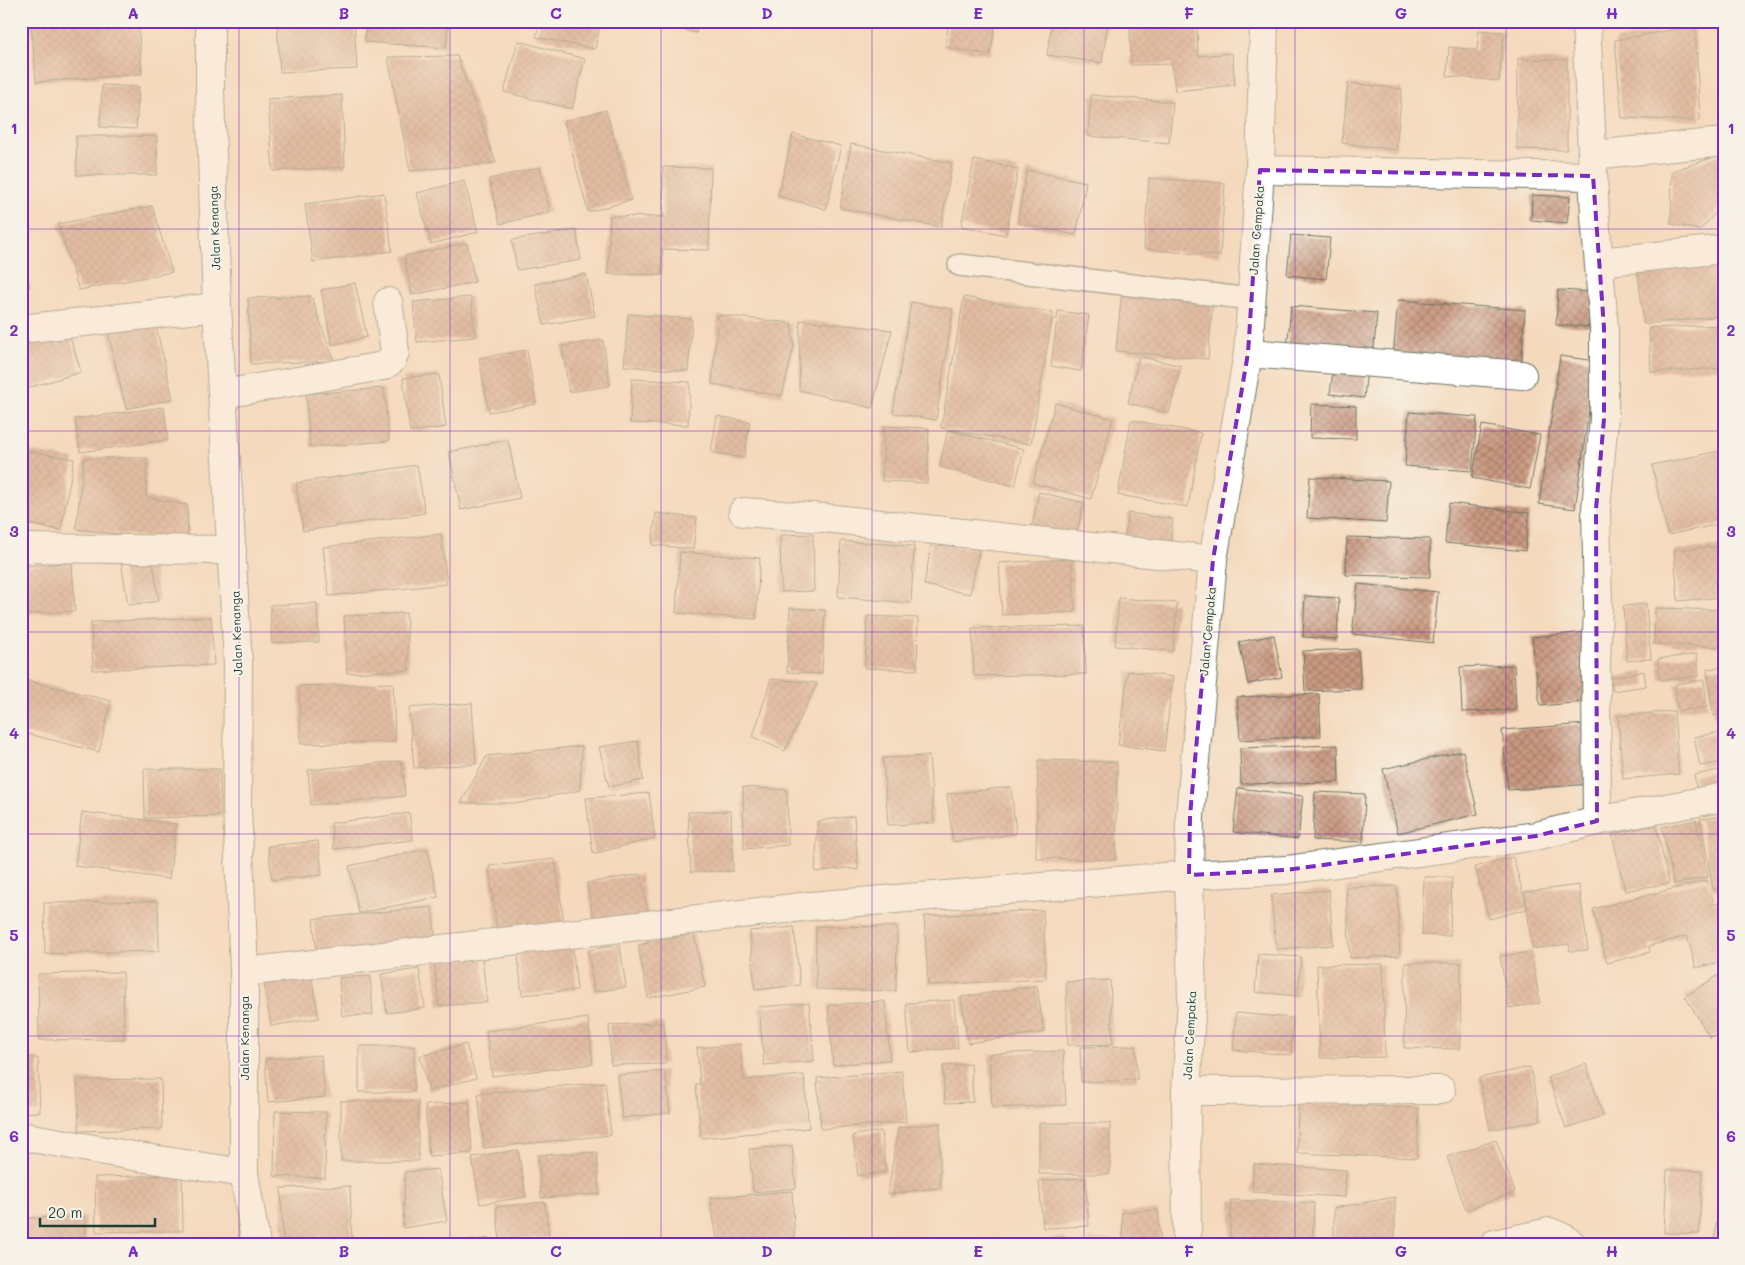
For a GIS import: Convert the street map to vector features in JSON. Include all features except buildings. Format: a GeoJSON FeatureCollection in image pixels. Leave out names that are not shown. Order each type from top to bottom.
{"type":"FeatureCollection","features":[{"type":"Feature","properties":{"kind":"street","name":"Jalan Kenanga"},"geometry":{"type":"LineString","coordinates":[[210,21],[210,92],[217,307],[238,663],[237,807],[244,972],[244,1173],[256,1244]]}},
{"type":"Feature","properties":{"kind":"street","name":"Jalan Cempaka"},"geometry":{"type":"LineString","coordinates":[[1187,1244],[1186,1091],[1192,1000],[1189,875],[1190,816],[1213,560],[1248,353],[1260,170],[1264,21]]}},
{"type":"Feature","properties":{"kind":"street"},"geometry":{"type":"LineString","coordinates":[[1586,21],[1604,328],[1604,401],[1596,509],[1598,607],[1596,665],[1597,821]]}},
{"type":"Feature","properties":{"kind":"street"},"geometry":{"type":"LineString","coordinates":[[1260,170],[1593,166],[1724,142]]}},
{"type":"Feature","properties":{"kind":"street"},"geometry":{"type":"LineString","coordinates":[[1599,262],[1724,249]]}},
{"type":"Feature","properties":{"kind":"street"},"geometry":{"type":"LineString","coordinates":[[223,394],[383,366],[392,360],[395,352],[388,302]]}},
{"type":"Feature","properties":{"kind":"street"},"geometry":{"type":"LineString","coordinates":[[21,329],[217,307]]}},
{"type":"Feature","properties":{"kind":"street"},"geometry":{"type":"LineString","coordinates":[[1248,353],[1522,375]]}},
{"type":"Feature","properties":{"kind":"street"},"geometry":{"type":"LineString","coordinates":[[743,512],[824,518],[1213,560]]}},
{"type":"Feature","properties":{"kind":"street"},"geometry":{"type":"LineString","coordinates":[[21,548],[232,550]]}},
{"type":"Feature","properties":{"kind":"street"},"geometry":{"type":"LineString","coordinates":[[244,972],[810,906],[1189,875],[1286,870],[1536,836],[1597,821],[1724,797]]}},
{"type":"Feature","properties":{"kind":"street"},"geometry":{"type":"LineString","coordinates":[[1186,1091],[1441,1090]]}},
{"type":"Feature","properties":{"kind":"street"},"geometry":{"type":"LineString","coordinates":[[21,1136],[139,1158],[244,1173]]}},
{"type":"Feature","properties":{"kind":"street"},"geometry":{"type":"LineString","coordinates":[[1494,1244],[1550,1232],[1572,1244]]}},
{"type":"Feature","properties":{"kind":"lane"},"geometry":{"type":"LineString","coordinates":[[958,265],[1251,299]]}},
{"type":"Feature","properties":{"kind":"highlighted area"},"geometry":{"type":"Polygon","coordinates":[[[1260,170],[1593,176],[1604,328],[1604,419],[1596,509],[1597,821],[1536,836],[1286,870],[1189,875],[1190,816],[1213,560],[1248,353],[1260,170]]]}}]}
